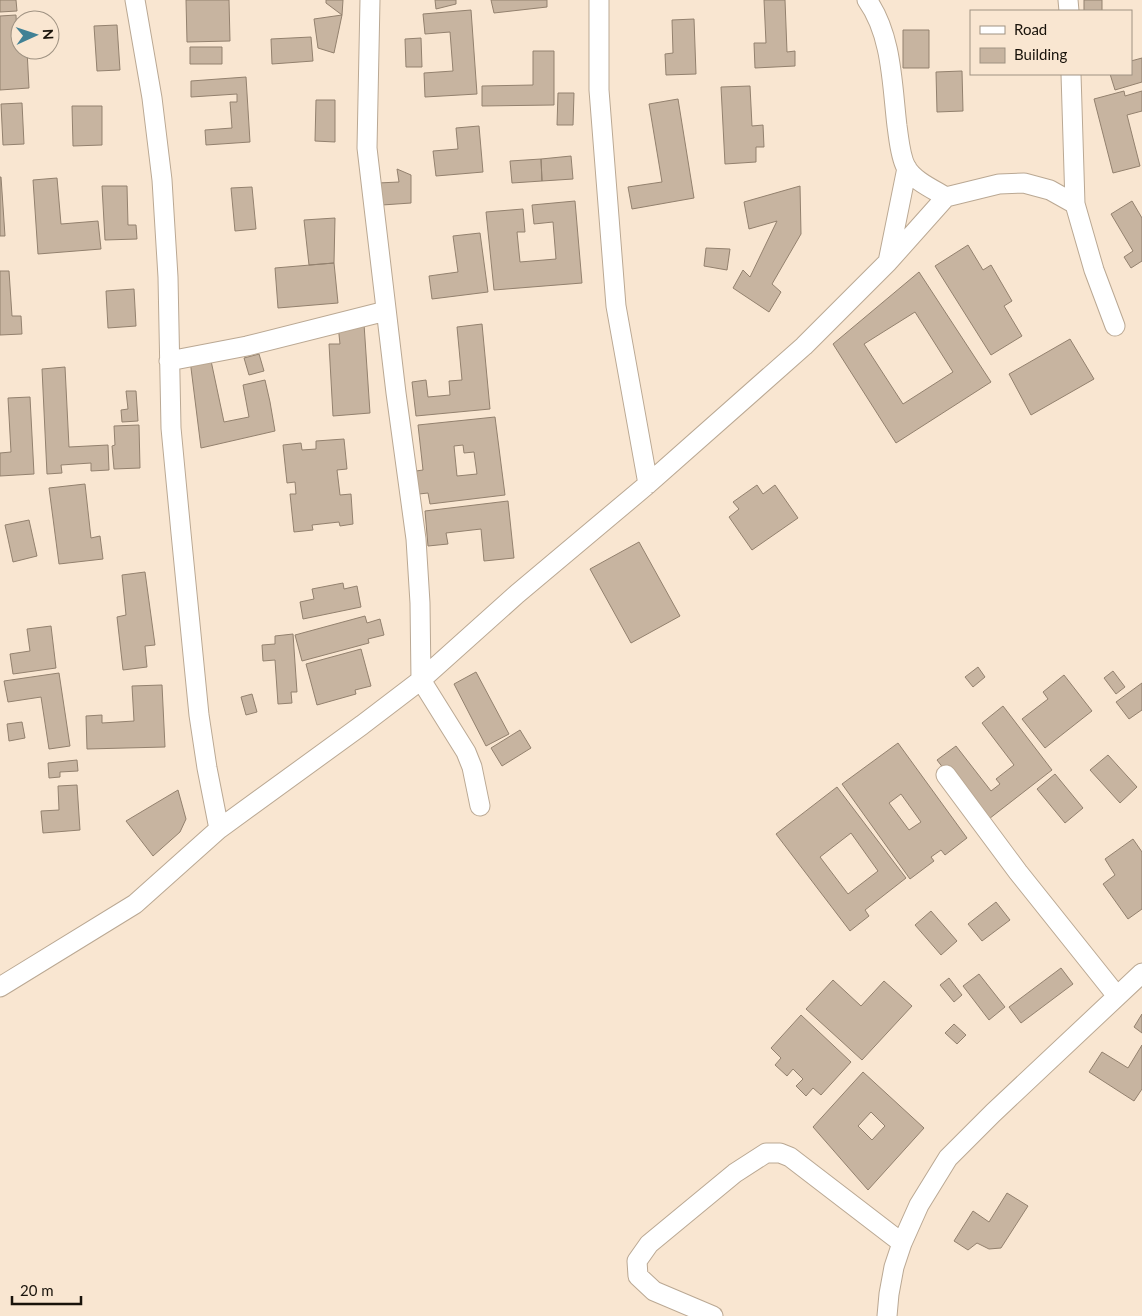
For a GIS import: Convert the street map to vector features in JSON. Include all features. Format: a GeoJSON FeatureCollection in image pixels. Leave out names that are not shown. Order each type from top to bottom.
{"type":"FeatureCollection","features":[{"type":"Feature","properties":{"kind":"street"},"geometry":{"type":"LineString","coordinates":[[135,0],[152,98],[162,180],[168,277],[171,428],[199,715],[207,768],[220,829]]}},
{"type":"Feature","properties":{"kind":"street"},"geometry":{"type":"LineString","coordinates":[[370,0],[367,148],[416,539],[420,603],[420,680],[466,752],[472,766],[480,806]]}},
{"type":"Feature","properties":{"kind":"street"},"geometry":{"type":"LineString","coordinates":[[599,0],[599,90],[616,306],[648,484]]}},
{"type":"Feature","properties":{"kind":"street"},"geometry":{"type":"LineString","coordinates":[[867,0],[878,21],[888,55],[899,138],[906,168],[888,262]]}},
{"type":"Feature","properties":{"kind":"street"},"geometry":{"type":"LineString","coordinates":[[1071,75],[1075,204],[1091,263],[1115,326]]}},
{"type":"Feature","properties":{"kind":"street"},"geometry":{"type":"LineString","coordinates":[[906,168],[916,178],[946,197]]}},
{"type":"Feature","properties":{"kind":"street"},"geometry":{"type":"LineString","coordinates":[[0,987],[135,904],[220,829],[420,680],[517,594],[648,484],[804,346],[888,262],[946,197],[999,184],[1024,183],[1050,190],[1075,204]]}},
{"type":"Feature","properties":{"kind":"street"},"geometry":{"type":"LineString","coordinates":[[169,361],[247,346],[386,311]]}},
{"type":"Feature","properties":{"kind":"street"},"geometry":{"type":"LineString","coordinates":[[946,775],[1018,872],[1117,996]]}},
{"type":"Feature","properties":{"kind":"street"},"geometry":{"type":"LineString","coordinates":[[887,1316],[894,1267],[902,1243],[919,1205],[948,1158],[993,1113],[1142,973]]}},
{"type":"Feature","properties":{"kind":"street"},"geometry":{"type":"LineString","coordinates":[[713,1316],[654,1291],[638,1276],[637,1261],[649,1244],[735,1172],[766,1153],[780,1153],[790,1157],[902,1243]]}},
{"type":"Feature","properties":{"kind":"building"},"geometry":{"type":"Polygon","coordinates":[[[0,0],[16,0],[17,10],[0,12],[0,0]]]}},
{"type":"Feature","properties":{"kind":"building"},"geometry":{"type":"Polygon","coordinates":[[[186,0],[229,0],[230,41],[187,42],[186,0]]]}},
{"type":"Feature","properties":{"kind":"building"},"geometry":{"type":"Polygon","coordinates":[[[326,0],[343,0],[342,15],[326,3],[326,0]]]}},
{"type":"Feature","properties":{"kind":"building"},"geometry":{"type":"Polygon","coordinates":[[[435,0],[456,0],[456,4],[436,9],[435,0]]]}},
{"type":"Feature","properties":{"kind":"building"},"geometry":{"type":"Polygon","coordinates":[[[491,0],[547,0],[547,7],[494,13],[491,0]]]}},
{"type":"Feature","properties":{"kind":"building"},"geometry":{"type":"Polygon","coordinates":[[[764,0],[785,0],[787,52],[795,51],[795,66],[755,68],[754,43],[766,43],[764,0]]]}},
{"type":"Feature","properties":{"kind":"building"},"geometry":{"type":"Polygon","coordinates":[[[1084,0],[1102,0],[1102,10],[1084,10],[1084,0]]]}},
{"type":"Feature","properties":{"kind":"building"},"geometry":{"type":"Polygon","coordinates":[[[471,10],[477,94],[425,97],[424,73],[453,71],[450,32],[425,34],[423,14],[471,10]]]}},
{"type":"Feature","properties":{"kind":"building"},"geometry":{"type":"Polygon","coordinates":[[[10,15],[10,60],[28,60],[29,88],[0,90],[0,16],[10,15]]]}},
{"type":"Feature","properties":{"kind":"building"},"geometry":{"type":"Polygon","coordinates":[[[342,15],[334,53],[318,48],[314,19],[342,15]]]}},
{"type":"Feature","properties":{"kind":"building"},"geometry":{"type":"Polygon","coordinates":[[[694,19],[696,74],[666,75],[665,54],[673,53],[672,20],[694,19]]]}},
{"type":"Feature","properties":{"kind":"building"},"geometry":{"type":"Polygon","coordinates":[[[117,25],[120,70],[97,71],[94,26],[117,25]]]}},
{"type":"Feature","properties":{"kind":"building"},"geometry":{"type":"Polygon","coordinates":[[[903,30],[929,30],[929,68],[903,68],[903,30]]]}},
{"type":"Feature","properties":{"kind":"building"},"geometry":{"type":"Polygon","coordinates":[[[311,37],[313,61],[272,64],[271,39],[311,37]]]}},
{"type":"Feature","properties":{"kind":"building"},"geometry":{"type":"Polygon","coordinates":[[[421,38],[422,67],[406,67],[405,39],[421,38]]]}},
{"type":"Feature","properties":{"kind":"building"},"geometry":{"type":"Polygon","coordinates":[[[190,47],[222,47],[222,64],[190,64],[190,47]]]}},
{"type":"Feature","properties":{"kind":"building"},"geometry":{"type":"Polygon","coordinates":[[[533,51],[554,51],[554,105],[482,106],[482,86],[533,85],[533,51]]]}},
{"type":"Feature","properties":{"kind":"building"},"geometry":{"type":"Polygon","coordinates":[[[1142,58],[1142,82],[1115,90],[1110,75],[1132,75],[1132,61],[1142,58]]]}},
{"type":"Feature","properties":{"kind":"building"},"geometry":{"type":"Polygon","coordinates":[[[962,71],[963,111],[937,112],[936,72],[962,71]]]}},
{"type":"Feature","properties":{"kind":"building"},"geometry":{"type":"Polygon","coordinates":[[[246,77],[250,142],[206,145],[205,130],[232,128],[230,102],[237,102],[237,94],[191,97],[191,81],[246,77]]]}},
{"type":"Feature","properties":{"kind":"building"},"geometry":{"type":"Polygon","coordinates":[[[750,86],[752,126],[763,125],[764,147],[756,147],[756,162],[725,164],[721,87],[750,86]]]}},
{"type":"Feature","properties":{"kind":"building"},"geometry":{"type":"Polygon","coordinates":[[[1124,91],[1125,96],[1142,91],[1142,111],[1127,115],[1140,166],[1113,173],[1094,99],[1124,91]]]}},
{"type":"Feature","properties":{"kind":"building"},"geometry":{"type":"Polygon","coordinates":[[[558,93],[574,93],[573,125],[557,125],[558,93]]]}},
{"type":"Feature","properties":{"kind":"building"},"geometry":{"type":"Polygon","coordinates":[[[678,99],[694,198],[632,209],[628,187],[662,182],[649,104],[678,99]]]}},
{"type":"Feature","properties":{"kind":"building"},"geometry":{"type":"Polygon","coordinates":[[[316,100],[335,100],[335,142],[315,141],[316,100]]]}},
{"type":"Feature","properties":{"kind":"building"},"geometry":{"type":"Polygon","coordinates":[[[22,103],[24,144],[3,145],[1,104],[22,103]]]}},
{"type":"Feature","properties":{"kind":"building"},"geometry":{"type":"Polygon","coordinates":[[[72,106],[102,106],[102,145],[73,146],[72,106]]]}},
{"type":"Feature","properties":{"kind":"building"},"geometry":{"type":"Polygon","coordinates":[[[479,126],[483,172],[436,176],[433,151],[458,149],[456,128],[479,126]]]}},
{"type":"Feature","properties":{"kind":"building"},"geometry":{"type":"Polygon","coordinates":[[[571,156],[573,179],[542,181],[541,159],[571,156]]]}},
{"type":"Feature","properties":{"kind":"building"},"geometry":{"type":"Polygon","coordinates":[[[541,159],[542,181],[512,183],[510,161],[541,159]]]}},
{"type":"Feature","properties":{"kind":"building"},"geometry":{"type":"Polygon","coordinates":[[[397,169],[411,175],[411,203],[382,205],[378,183],[399,182],[397,169]]]}},
{"type":"Feature","properties":{"kind":"building"},"geometry":{"type":"Polygon","coordinates":[[[1,177],[5,236],[0,236],[1,177]]]}},
{"type":"Feature","properties":{"kind":"building"},"geometry":{"type":"Polygon","coordinates":[[[57,178],[61,224],[98,221],[101,249],[38,254],[33,180],[57,178]]]}},
{"type":"Feature","properties":{"kind":"building"},"geometry":{"type":"Polygon","coordinates":[[[102,186],[127,186],[128,225],[136,225],[137,239],[105,240],[102,186]]]}},
{"type":"Feature","properties":{"kind":"building"},"geometry":{"type":"Polygon","coordinates":[[[800,186],[801,234],[772,284],[781,292],[769,312],[733,288],[743,270],[750,277],[777,221],[749,229],[744,202],[800,186]]]}},
{"type":"Feature","properties":{"kind":"building"},"geometry":{"type":"Polygon","coordinates":[[[252,187],[256,229],[235,231],[231,188],[252,187]]]}},
{"type":"Feature","properties":{"kind":"building"},"geometry":{"type":"Polygon","coordinates":[[[575,201],[582,283],[494,290],[486,212],[523,209],[525,232],[517,232],[520,262],[556,259],[553,222],[534,224],[532,205],[575,201]]]}},
{"type":"Feature","properties":{"kind":"building"},"geometry":{"type":"Polygon","coordinates":[[[1132,201],[1142,218],[1142,261],[1131,268],[1124,257],[1133,251],[1111,214],[1132,201]]]}},
{"type":"Feature","properties":{"kind":"building"},"geometry":{"type":"Polygon","coordinates":[[[335,218],[334,263],[309,265],[304,220],[335,218]]]}},
{"type":"Feature","properties":{"kind":"building"},"geometry":{"type":"Polygon","coordinates":[[[480,233],[488,292],[432,299],[429,276],[458,272],[453,236],[480,233]]]}},
{"type":"Feature","properties":{"kind":"building"},"geometry":{"type":"Polygon","coordinates":[[[968,245],[983,270],[991,265],[1012,301],[1004,306],[1022,336],[991,355],[935,266],[968,245]]]}},
{"type":"Feature","properties":{"kind":"building"},"geometry":{"type":"Polygon","coordinates":[[[706,248],[730,249],[727,270],[704,266],[706,248]]]}},
{"type":"Feature","properties":{"kind":"building"},"geometry":{"type":"Polygon","coordinates":[[[334,263],[338,303],[278,308],[275,268],[334,263]]]}},
{"type":"Feature","properties":{"kind":"building"},"geometry":{"type":"Polygon","coordinates":[[[0,271],[9,271],[12,316],[21,316],[22,334],[0,335],[0,271]]]}},
{"type":"Feature","properties":{"kind":"building"},"geometry":{"type":"Polygon","coordinates":[[[919,272],[991,382],[896,443],[833,344],[919,272]],[[915,312],[864,344],[903,404],[953,372],[915,312]]]}},
{"type":"Feature","properties":{"kind":"building"},"geometry":{"type":"Polygon","coordinates":[[[134,289],[136,326],[108,328],[106,291],[134,289]]]}},
{"type":"Feature","properties":{"kind":"building"},"geometry":{"type":"Polygon","coordinates":[[[364,324],[370,413],[333,416],[329,344],[340,344],[338,325],[364,324]]]}},
{"type":"Feature","properties":{"kind":"building"},"geometry":{"type":"Polygon","coordinates":[[[482,324],[490,409],[416,416],[412,382],[426,380],[428,397],[450,395],[449,381],[462,380],[457,327],[482,324]]]}},
{"type":"Feature","properties":{"kind":"building"},"geometry":{"type":"Polygon","coordinates":[[[1070,339],[1094,379],[1031,415],[1009,374],[1070,339]]]}},
{"type":"Feature","properties":{"kind":"building"},"geometry":{"type":"Polygon","coordinates":[[[259,354],[264,371],[249,375],[244,358],[259,354]]]}},
{"type":"Feature","properties":{"kind":"building"},"geometry":{"type":"Polygon","coordinates":[[[210,356],[224,422],[249,417],[243,385],[265,380],[275,431],[201,448],[190,360],[210,356]]]}},
{"type":"Feature","properties":{"kind":"building"},"geometry":{"type":"Polygon","coordinates":[[[65,367],[69,447],[108,445],[109,470],[91,471],[91,463],[61,465],[62,473],[47,474],[42,369],[65,367]]]}},
{"type":"Feature","properties":{"kind":"building"},"geometry":{"type":"Polygon","coordinates":[[[126,391],[136,391],[138,421],[122,422],[121,410],[128,409],[126,391]]]}},
{"type":"Feature","properties":{"kind":"building"},"geometry":{"type":"Polygon","coordinates":[[[30,397],[34,474],[0,476],[0,453],[11,452],[8,398],[30,397]]]}},
{"type":"Feature","properties":{"kind":"building"},"geometry":{"type":"Polygon","coordinates":[[[495,417],[505,495],[430,504],[428,493],[419,494],[416,471],[423,470],[418,425],[495,417]],[[463,445],[454,446],[457,476],[477,474],[474,452],[464,453],[463,445]]]}},
{"type":"Feature","properties":{"kind":"building"},"geometry":{"type":"Polygon","coordinates":[[[139,425],[140,468],[114,469],[112,446],[115,445],[114,426],[139,425]]]}},
{"type":"Feature","properties":{"kind":"building"},"geometry":{"type":"Polygon","coordinates":[[[344,439],[347,469],[337,470],[340,495],[351,494],[353,524],[340,526],[339,522],[312,525],[313,530],[294,532],[290,494],[296,494],[295,482],[287,483],[283,445],[301,443],[302,450],[316,449],[316,441],[344,439]]]}},
{"type":"Feature","properties":{"kind":"building"},"geometry":{"type":"Polygon","coordinates":[[[85,484],[91,538],[100,536],[103,559],[59,564],[49,488],[85,484]]]}},
{"type":"Feature","properties":{"kind":"building"},"geometry":{"type":"Polygon","coordinates":[[[757,485],[763,494],[775,485],[798,518],[752,550],[729,517],[739,509],[733,502],[757,485]]]}},
{"type":"Feature","properties":{"kind":"building"},"geometry":{"type":"Polygon","coordinates":[[[508,501],[514,558],[484,561],[481,529],[446,533],[448,544],[428,546],[425,511],[508,501]]]}},
{"type":"Feature","properties":{"kind":"building"},"geometry":{"type":"Polygon","coordinates":[[[29,520],[37,556],[13,562],[5,525],[29,520]]]}},
{"type":"Feature","properties":{"kind":"building"},"geometry":{"type":"Polygon","coordinates":[[[639,542],[680,616],[631,643],[590,569],[639,542]]]}},
{"type":"Feature","properties":{"kind":"building"},"geometry":{"type":"Polygon","coordinates":[[[145,572],[155,645],[145,646],[147,667],[123,670],[117,617],[126,615],[122,575],[145,572]]]}},
{"type":"Feature","properties":{"kind":"building"},"geometry":{"type":"Polygon","coordinates":[[[343,583],[344,589],[357,586],[361,607],[303,619],[300,602],[314,599],[312,589],[343,583]]]}},
{"type":"Feature","properties":{"kind":"building"},"geometry":{"type":"Polygon","coordinates":[[[365,616],[367,623],[380,619],[384,635],[368,639],[369,643],[302,661],[295,635],[365,616]]]}},
{"type":"Feature","properties":{"kind":"building"},"geometry":{"type":"Polygon","coordinates":[[[51,626],[56,668],[13,674],[10,654],[30,651],[27,629],[51,626]]]}},
{"type":"Feature","properties":{"kind":"building"},"geometry":{"type":"Polygon","coordinates":[[[293,634],[297,692],[291,692],[292,703],[278,704],[275,660],[263,661],[262,645],[275,644],[275,636],[293,634]]]}},
{"type":"Feature","properties":{"kind":"building"},"geometry":{"type":"Polygon","coordinates":[[[361,649],[371,686],[355,690],[356,694],[317,705],[306,664],[361,649]]]}},
{"type":"Feature","properties":{"kind":"building"},"geometry":{"type":"Polygon","coordinates":[[[978,667],[985,677],[973,687],[965,677],[978,667]]]}},
{"type":"Feature","properties":{"kind":"building"},"geometry":{"type":"Polygon","coordinates":[[[1113,671],[1125,687],[1116,694],[1104,678],[1113,671]]]}},
{"type":"Feature","properties":{"kind":"building"},"geometry":{"type":"Polygon","coordinates":[[[476,672],[509,734],[486,746],[454,684],[476,672]]]}},
{"type":"Feature","properties":{"kind":"building"},"geometry":{"type":"Polygon","coordinates":[[[59,673],[70,746],[49,749],[41,697],[8,702],[4,681],[59,673]]]}},
{"type":"Feature","properties":{"kind":"building"},"geometry":{"type":"Polygon","coordinates":[[[1064,675],[1092,711],[1045,748],[1022,719],[1048,699],[1043,692],[1064,675]]]}},
{"type":"Feature","properties":{"kind":"building"},"geometry":{"type":"Polygon","coordinates":[[[1142,683],[1142,710],[1129,719],[1116,702],[1142,683]]]}},
{"type":"Feature","properties":{"kind":"building"},"geometry":{"type":"Polygon","coordinates":[[[162,685],[165,747],[87,749],[86,716],[102,715],[102,723],[134,721],[132,686],[162,685]]]}},
{"type":"Feature","properties":{"kind":"building"},"geometry":{"type":"Polygon","coordinates":[[[252,694],[257,712],[246,715],[241,697],[252,694]]]}},
{"type":"Feature","properties":{"kind":"building"},"geometry":{"type":"Polygon","coordinates":[[[1003,706],[1052,770],[985,822],[937,760],[956,746],[991,791],[1000,784],[996,779],[1014,765],[982,723],[1003,706]]]}},
{"type":"Feature","properties":{"kind":"building"},"geometry":{"type":"Polygon","coordinates":[[[22,722],[25,738],[9,741],[7,724],[22,722]]]}},
{"type":"Feature","properties":{"kind":"building"},"geometry":{"type":"Polygon","coordinates":[[[520,730],[531,748],[502,766],[491,748],[520,730]]]}},
{"type":"Feature","properties":{"kind":"building"},"geometry":{"type":"Polygon","coordinates":[[[898,743],[967,838],[945,855],[941,850],[931,857],[934,861],[910,879],[842,784],[898,743]],[[901,794],[889,803],[909,830],[921,822],[901,794]]]}},
{"type":"Feature","properties":{"kind":"building"},"geometry":{"type":"Polygon","coordinates":[[[1108,755],[1137,787],[1120,803],[1090,770],[1108,755]]]}},
{"type":"Feature","properties":{"kind":"building"},"geometry":{"type":"Polygon","coordinates":[[[77,760],[78,771],[60,772],[60,777],[49,778],[48,763],[77,760]]]}},
{"type":"Feature","properties":{"kind":"building"},"geometry":{"type":"Polygon","coordinates":[[[1055,774],[1083,808],[1065,823],[1037,789],[1055,774]]]}},
{"type":"Feature","properties":{"kind":"building"},"geometry":{"type":"Polygon","coordinates":[[[77,785],[80,830],[43,833],[41,811],[59,810],[58,786],[77,785]]]}},
{"type":"Feature","properties":{"kind":"building"},"geometry":{"type":"Polygon","coordinates":[[[837,787],[906,878],[865,910],[869,916],[850,931],[776,834],[837,787]],[[851,833],[820,857],[848,894],[878,871],[851,833]]]}},
{"type":"Feature","properties":{"kind":"building"},"geometry":{"type":"Polygon","coordinates":[[[178,790],[186,819],[180,832],[153,856],[126,821],[178,790]]]}},
{"type":"Feature","properties":{"kind":"building"},"geometry":{"type":"Polygon","coordinates":[[[1133,839],[1142,852],[1142,909],[1128,919],[1103,884],[1115,875],[1105,859],[1133,839]]]}},
{"type":"Feature","properties":{"kind":"building"},"geometry":{"type":"Polygon","coordinates":[[[996,902],[1010,920],[982,941],[968,924],[996,902]]]}},
{"type":"Feature","properties":{"kind":"building"},"geometry":{"type":"Polygon","coordinates":[[[931,911],[957,941],[941,955],[915,925],[931,911]]]}},
{"type":"Feature","properties":{"kind":"building"},"geometry":{"type":"Polygon","coordinates":[[[1061,968],[1073,984],[1021,1023],[1009,1007],[1061,968]]]}},
{"type":"Feature","properties":{"kind":"building"},"geometry":{"type":"Polygon","coordinates":[[[979,974],[1005,1007],[989,1020],[963,986],[979,974]]]}},
{"type":"Feature","properties":{"kind":"building"},"geometry":{"type":"Polygon","coordinates":[[[949,978],[962,995],[954,1002],[940,985],[949,978]]]}},
{"type":"Feature","properties":{"kind":"building"},"geometry":{"type":"Polygon","coordinates":[[[833,980],[861,1006],[884,981],[912,1006],[862,1060],[806,1009],[833,980]]]}},
{"type":"Feature","properties":{"kind":"building"},"geometry":{"type":"Polygon","coordinates":[[[1142,1014],[1142,1033],[1134,1027],[1142,1014]]]}},
{"type":"Feature","properties":{"kind":"building"},"geometry":{"type":"Polygon","coordinates":[[[801,1015],[851,1062],[821,1095],[813,1088],[806,1096],[796,1086],[803,1079],[793,1069],[787,1076],[775,1065],[781,1058],[771,1048],[801,1015]]]}},
{"type":"Feature","properties":{"kind":"building"},"geometry":{"type":"Polygon","coordinates":[[[954,1024],[966,1035],[957,1044],[945,1033],[954,1024]]]}},
{"type":"Feature","properties":{"kind":"building"},"geometry":{"type":"Polygon","coordinates":[[[1142,1045],[1142,1089],[1134,1101],[1089,1072],[1102,1052],[1128,1068],[1142,1045]]]}},
{"type":"Feature","properties":{"kind":"building"},"geometry":{"type":"Polygon","coordinates":[[[863,1072],[924,1128],[868,1190],[813,1127],[863,1072]],[[871,1112],[858,1126],[872,1140],[885,1126],[871,1112]]]}},
{"type":"Feature","properties":{"kind":"building"},"geometry":{"type":"Polygon","coordinates":[[[1007,1193],[1028,1206],[1001,1248],[989,1249],[977,1243],[968,1250],[954,1241],[973,1211],[989,1222],[1007,1193]]]}}]}
